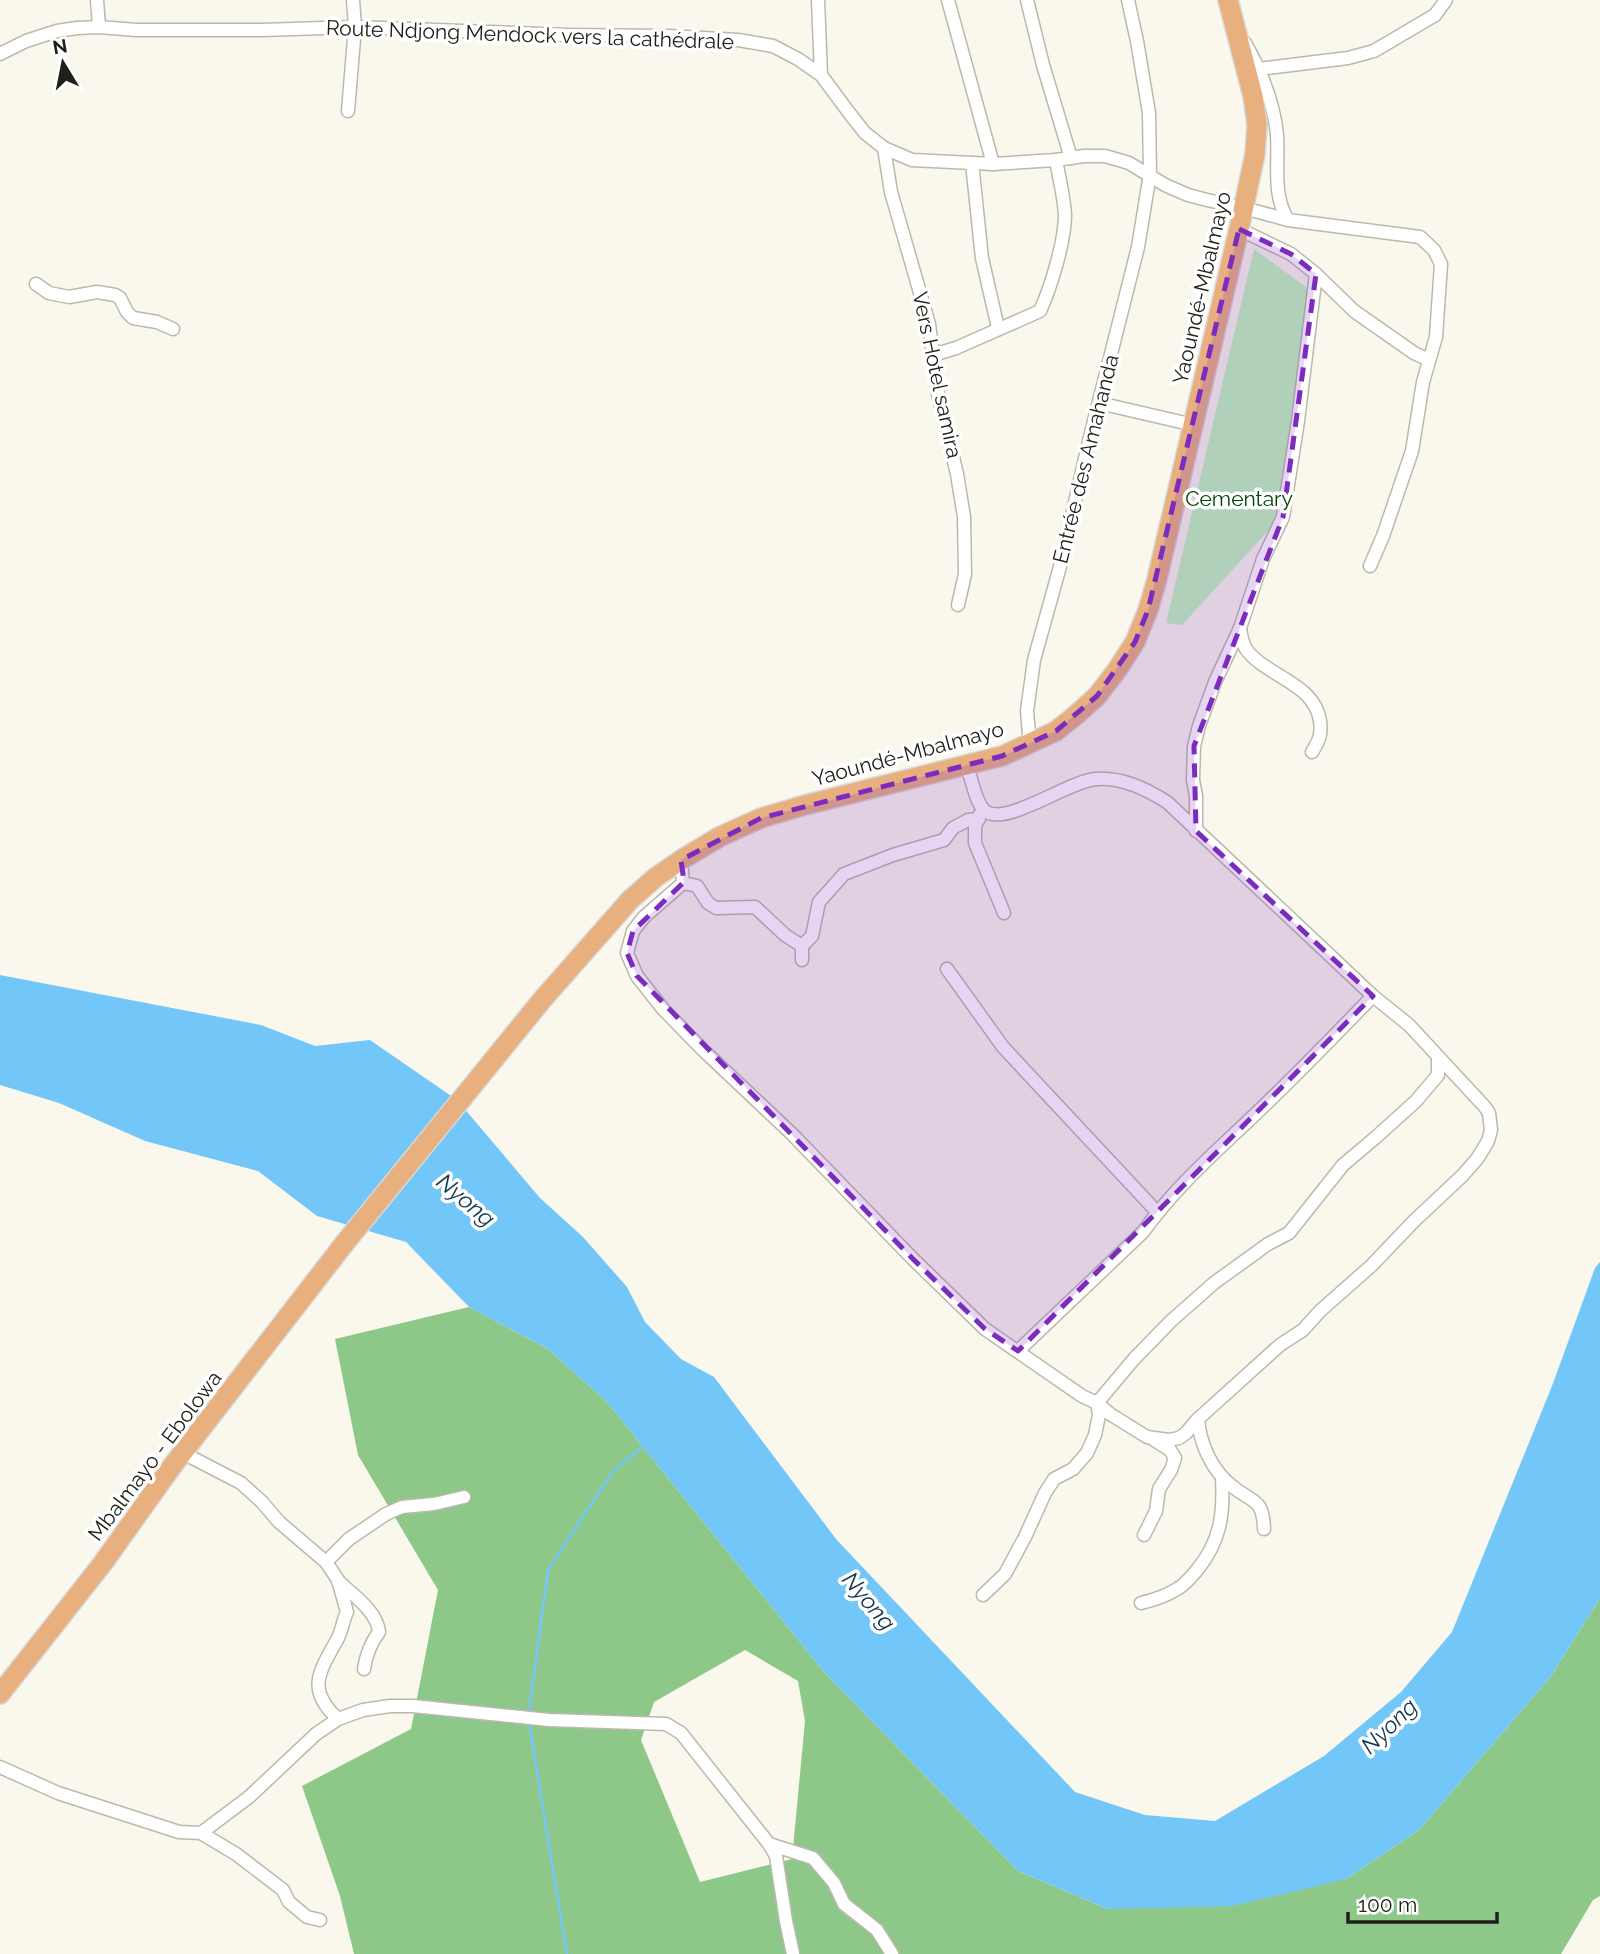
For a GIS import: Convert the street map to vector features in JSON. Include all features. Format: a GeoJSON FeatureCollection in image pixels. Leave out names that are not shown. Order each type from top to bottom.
{"type":"FeatureCollection","features":[{"type":"Feature","properties":{"kind":"highway","name":"Yaoundé-Mbalmayo"},"geometry":{"type":"LineString","coordinates":[[475,1082],[542,1000],[630,900],[681,860],[719,837],[761,818],[967,766],[1030,745],[1056,732],[1097,696],[1117,670],[1135,642],[1157,579],[1255,154],[1253,96],[1228,0]]}},
{"type":"Feature","properties":{"kind":"highway","name":"Mbalmayo - Ebolowa"},"geometry":{"type":"LineString","coordinates":[[0,1693],[103,1563],[183,1453],[344,1244],[475,1082]]}},
{"type":"Feature","properties":{"kind":"street"},"geometry":{"type":"LineString","coordinates":[[97,0],[99,27]]}},
{"type":"Feature","properties":{"kind":"street"},"geometry":{"type":"LineString","coordinates":[[348,111],[355,27],[353,0]]}},
{"type":"Feature","properties":{"kind":"street"},"geometry":{"type":"LineString","coordinates":[[818,0],[821,75]]}},
{"type":"Feature","properties":{"kind":"street"},"geometry":{"type":"LineString","coordinates":[[948,0],[992,164]]}},
{"type":"Feature","properties":{"kind":"street"},"geometry":{"type":"LineString","coordinates":[[1027,0],[1071,158]]}},
{"type":"Feature","properties":{"kind":"street","name":"Entrée des Amahanda"},"geometry":{"type":"LineString","coordinates":[[1030,745],[1027,711],[1034,660],[1061,563],[1138,247],[1150,174],[1149,113],[1128,0]]}},
{"type":"Feature","properties":{"kind":"street"},"geometry":{"type":"LineString","coordinates":[[1259,69],[1348,58],[1374,51],[1435,15],[1446,0]]}},
{"type":"Feature","properties":{"kind":"street","name":"Route Ndjong Mendock vers la cathédrale"},"geometry":{"type":"LineString","coordinates":[[0,54],[26,41],[57,31],[99,27],[137,30],[355,27],[569,35],[719,37],[773,46],[798,59],[821,75],[850,114],[884,148],[912,160],[992,164],[1105,156],[1129,163],[1165,185],[1188,195],[1288,220],[1420,237],[1434,250],[1441,264],[1436,337],[1423,382],[1412,451],[1370,566]]}},
{"type":"Feature","properties":{"kind":"street"},"geometry":{"type":"LineString","coordinates":[[1235,27],[1259,69],[1272,107],[1277,134],[1277,186],[1283,212],[1288,220]]}},
{"type":"Feature","properties":{"kind":"street","name":"Vers Hotel samira"},"geometry":{"type":"LineString","coordinates":[[884,148],[891,192],[929,324],[938,394],[964,517],[965,573],[958,605]]}},
{"type":"Feature","properties":{"kind":"street"},"geometry":{"type":"LineString","coordinates":[[933,355],[956,348],[1040,311],[1061,246],[1065,217],[1055,160]]}},
{"type":"Feature","properties":{"kind":"street"},"geometry":{"type":"LineString","coordinates":[[972,163],[982,258],[998,328]]}},
{"type":"Feature","properties":{"kind":"street"},"geometry":{"type":"LineString","coordinates":[[1239,229],[1291,254],[1316,274],[1354,312],[1429,360]]}},
{"type":"Feature","properties":{"kind":"street"},"geometry":{"type":"LineString","coordinates":[[1196,831],[1194,746],[1215,681],[1240,628],[1263,559],[1283,517],[1316,274]]}},
{"type":"Feature","properties":{"kind":"street"},"geometry":{"type":"LineString","coordinates":[[36,284],[49,293],[69,297],[97,292],[115,295],[133,318],[157,322],[173,329]]}},
{"type":"Feature","properties":{"kind":"street"},"geometry":{"type":"LineString","coordinates":[[1099,403],[1194,425]]}},
{"type":"Feature","properties":{"kind":"street"},"geometry":{"type":"LineString","coordinates":[[1240,628],[1244,648],[1295,685],[1317,708],[1320,740],[1312,752]]}},
{"type":"Feature","properties":{"kind":"street"},"geometry":{"type":"LineString","coordinates":[[967,766],[980,813],[975,826],[975,843],[991,876],[1004,913]]}},
{"type":"Feature","properties":{"kind":"street"},"geometry":{"type":"LineString","coordinates":[[803,960],[802,946],[812,936],[819,902],[844,874],[893,855],[944,840],[953,828],[980,813],[1009,814],[1080,782],[1108,779],[1150,791],[1167,802],[1373,996],[1409,1025],[1485,1107],[1489,1113],[1491,1130],[1483,1150],[1462,1176],[1371,1266],[1320,1311],[1303,1330],[1280,1345],[1198,1419],[1186,1433],[1179,1438],[1159,1440],[1147,1437]]}},
{"type":"Feature","properties":{"kind":"street"},"geometry":{"type":"LineString","coordinates":[[681,860],[683,883]]}},
{"type":"Feature","properties":{"kind":"street"},"geometry":{"type":"LineString","coordinates":[[683,883],[697,886],[708,903],[716,908],[755,906],[785,935],[802,946]]}},
{"type":"Feature","properties":{"kind":"street"},"geometry":{"type":"LineString","coordinates":[[683,883],[644,917],[633,932],[627,953],[637,976],[663,1009],[695,1042],[792,1134],[985,1329],[1082,1396],[1097,1403],[1110,1415],[1170,1450],[1175,1458],[1159,1489],[1156,1511],[1144,1535]]}},
{"type":"Feature","properties":{"kind":"street"},"geometry":{"type":"LineString","coordinates":[[947,969],[1003,1047],[1157,1212]]}},
{"type":"Feature","properties":{"kind":"street"},"geometry":{"type":"LineString","coordinates":[[1018,1351],[1143,1232],[1192,1173],[1373,996]]}},
{"type":"Feature","properties":{"kind":"street"},"geometry":{"type":"LineString","coordinates":[[983,1595],[1004,1574],[1054,1479],[1073,1469],[1087,1453],[1095,1435],[1099,1415],[1097,1403],[1134,1359],[1214,1283],[1268,1244],[1289,1233],[1343,1165],[1416,1101],[1438,1075],[1438,1057]]}},
{"type":"Feature","properties":{"kind":"street"},"geometry":{"type":"LineString","coordinates":[[1198,1419],[1200,1436],[1207,1453],[1222,1477],[1257,1503],[1263,1512],[1264,1529]]}},
{"type":"Feature","properties":{"kind":"street"},"geometry":{"type":"LineString","coordinates":[[183,1453],[241,1483],[279,1522],[326,1562],[338,1580],[372,1613],[378,1623],[379,1632],[372,1642],[364,1669]]}},
{"type":"Feature","properties":{"kind":"street"},"geometry":{"type":"LineString","coordinates":[[1141,1603],[1164,1597],[1180,1588],[1206,1560],[1215,1543],[1221,1522],[1222,1477]]}},
{"type":"Feature","properties":{"kind":"street"},"geometry":{"type":"LineString","coordinates":[[326,1562],[349,1539],[386,1514],[402,1507],[434,1504],[464,1497]]}},
{"type":"Feature","properties":{"kind":"street"},"geometry":{"type":"LineString","coordinates":[[338,1580],[347,1612],[341,1624],[340,1635],[328,1653],[318,1682],[327,1709],[338,1719]]}},
{"type":"Feature","properties":{"kind":"street"},"geometry":{"type":"LineString","coordinates":[[201,1833],[249,1797],[316,1734],[338,1719],[363,1710],[413,1706],[549,1720],[666,1724],[681,1733],[776,1856],[793,1954]]}},
{"type":"Feature","properties":{"kind":"street"},"geometry":{"type":"LineString","coordinates":[[0,1767],[58,1793],[179,1832],[201,1833],[236,1854],[283,1890],[289,1902],[307,1917],[320,1920]]}},
{"type":"Feature","properties":{"kind":"street"},"geometry":{"type":"LineString","coordinates":[[769,1844],[813,1858],[834,1882],[844,1904],[877,1930],[892,1954]]}},
{"type":"Feature","properties":{"kind":"highlighted area"},"geometry":{"type":"Polygon","coordinates":[[[1239,229],[1291,254],[1316,274],[1283,517],[1194,746],[1196,831],[1373,996],[1018,1351],[985,1329],[912,1258],[637,976],[627,953],[633,931],[684,882],[681,860],[761,818],[1002,756],[1056,731],[1097,696],[1135,642],[1148,610],[1239,229]]]}},
{"type":"Feature","properties":{"kind":"green space","name":"Cementary"},"geometry":{"type":"Polygon","coordinates":[[[1254,249],[1317,295],[1278,520],[1182,625],[1166,623],[1254,249]]]}},
{"type":"Feature","properties":{"kind":"green space"},"geometry":{"type":"Polygon","coordinates":[[[469,1307],[548,1349],[607,1402],[824,1672],[1018,1871],[1108,1909],[1346,1879],[1419,1830],[1551,1676],[1600,1598],[1600,1896],[1593,1900],[1561,1954],[354,1954],[340,1896],[302,1786],[411,1729],[438,1590],[358,1455],[335,1339],[469,1307]],[[745,1650],[654,1702],[641,1740],[700,1882],[792,1859],[805,1721],[798,1681],[745,1650]]]}},
{"type":"Feature","properties":{"kind":"water","name":"Nyong"},"geometry":{"type":"Polygon","coordinates":[[[0,975],[261,1025],[315,1046],[370,1040],[457,1100],[540,1198],[583,1237],[627,1287],[645,1322],[681,1359],[714,1377],[836,1539],[1075,1792],[1145,1815],[1215,1821],[1324,1756],[1401,1692],[1452,1632],[1552,1386],[1595,1268],[1600,1262],[1600,1598],[1551,1676],[1419,1830],[1346,1879],[1233,1906],[1108,1909],[1018,1871],[824,1672],[607,1402],[548,1349],[469,1307],[406,1242],[317,1216],[258,1171],[145,1141],[59,1103],[0,1085],[0,975]]]}},
{"type":"Feature","properties":{"kind":"waterway"},"geometry":{"type":"LineString","coordinates":[[529,1712],[548,1570],[613,1471],[643,1446]]}},
{"type":"Feature","properties":{"kind":"waterway"},"geometry":{"type":"LineString","coordinates":[[529,1722],[567,1954]]}}]}
